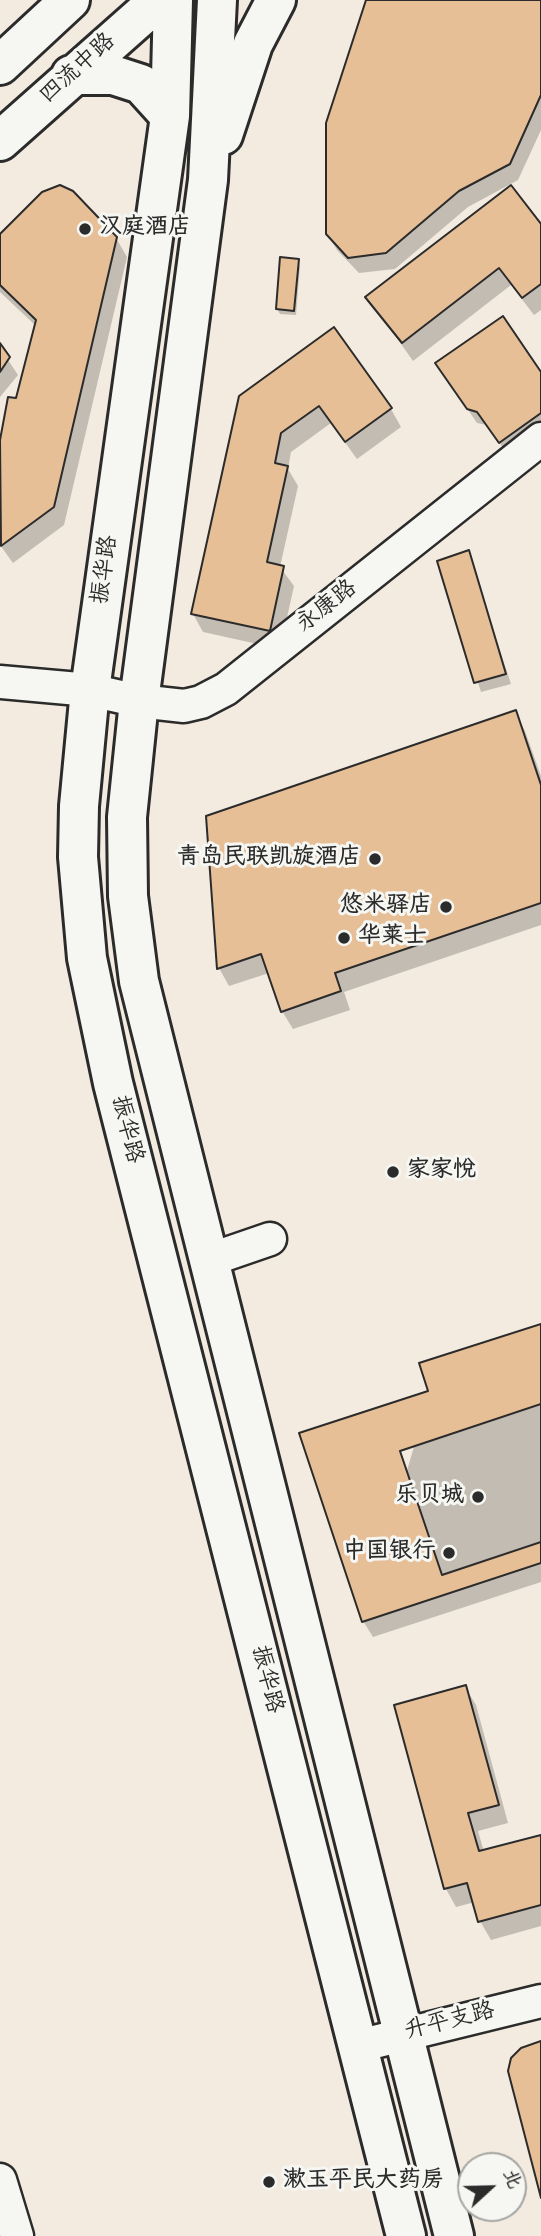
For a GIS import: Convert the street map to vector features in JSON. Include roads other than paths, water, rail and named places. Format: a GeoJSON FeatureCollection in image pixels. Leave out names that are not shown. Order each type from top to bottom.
{"type":"FeatureCollection","features":[{"type":"Feature","properties":{"kind":"main road"},"geometry":{"type":"LineString","coordinates":[[0,65],[70,0]]}},
{"type":"Feature","properties":{"kind":"main road","name":"四流中路"},"geometry":{"type":"LineString","coordinates":[[0,141],[71,75],[159,0]]}},
{"type":"Feature","properties":{"kind":"main road","name":"振华路"},"geometry":{"type":"LineString","coordinates":[[173,0],[170,116],[90,690],[79,806],[78,858],[87,958],[118,1104],[407,2236]]}},
{"type":"Feature","properties":{"kind":"main road","name":"振华路"},"geometry":{"type":"LineString","coordinates":[[217,0],[208,180],[139,701],[127,817],[128,896],[139,981],[454,2236]]}},
{"type":"Feature","properties":{"kind":"main road"},"geometry":{"type":"LineString","coordinates":[[208,180],[253,44],[276,0]]}},
{"type":"Feature","properties":{"kind":"main road"},"geometry":{"type":"LineString","coordinates":[[71,75],[113,75],[141,85],[170,116]]}},
{"type":"Feature","properties":{"kind":"street","name":"永康路"},"geometry":{"type":"LineString","coordinates":[[0,682],[90,690],[139,701],[184,706],[201,702],[226,689],[541,439]]}},
{"type":"Feature","properties":{"kind":"street"},"geometry":{"type":"LineString","coordinates":[[209,1260],[270,1239]]}},
{"type":"Feature","properties":{"kind":"street","name":"升平支路"},"geometry":{"type":"LineString","coordinates":[[358,2046],[541,2001]]}},
{"type":"Feature","properties":{"kind":"street"},"geometry":{"type":"LineString","coordinates":[[0,2180],[17,2236]]}},
{"type":"Feature","properties":{"kind":"place","name":"汉庭酒店"},"geometry":{"type":"Point","coordinates":[85,229]}},
{"type":"Feature","properties":{"kind":"place","name":"青岛民联凯旋酒店"},"geometry":{"type":"Point","coordinates":[375,859]}},
{"type":"Feature","properties":{"kind":"place","name":"悠米驿店"},"geometry":{"type":"Point","coordinates":[446,907]}},
{"type":"Feature","properties":{"kind":"place","name":"华莱士"},"geometry":{"type":"Point","coordinates":[344,938]}},
{"type":"Feature","properties":{"kind":"place","name":"家家悦"},"geometry":{"type":"Point","coordinates":[393,1172]}},
{"type":"Feature","properties":{"kind":"place","name":"乐贝城"},"geometry":{"type":"Point","coordinates":[478,1497]}},
{"type":"Feature","properties":{"kind":"place","name":"中国银行"},"geometry":{"type":"Point","coordinates":[449,1553]}},
{"type":"Feature","properties":{"kind":"place","name":"漱玉平民大药房"},"geometry":{"type":"Point","coordinates":[269,2182]}}]}
